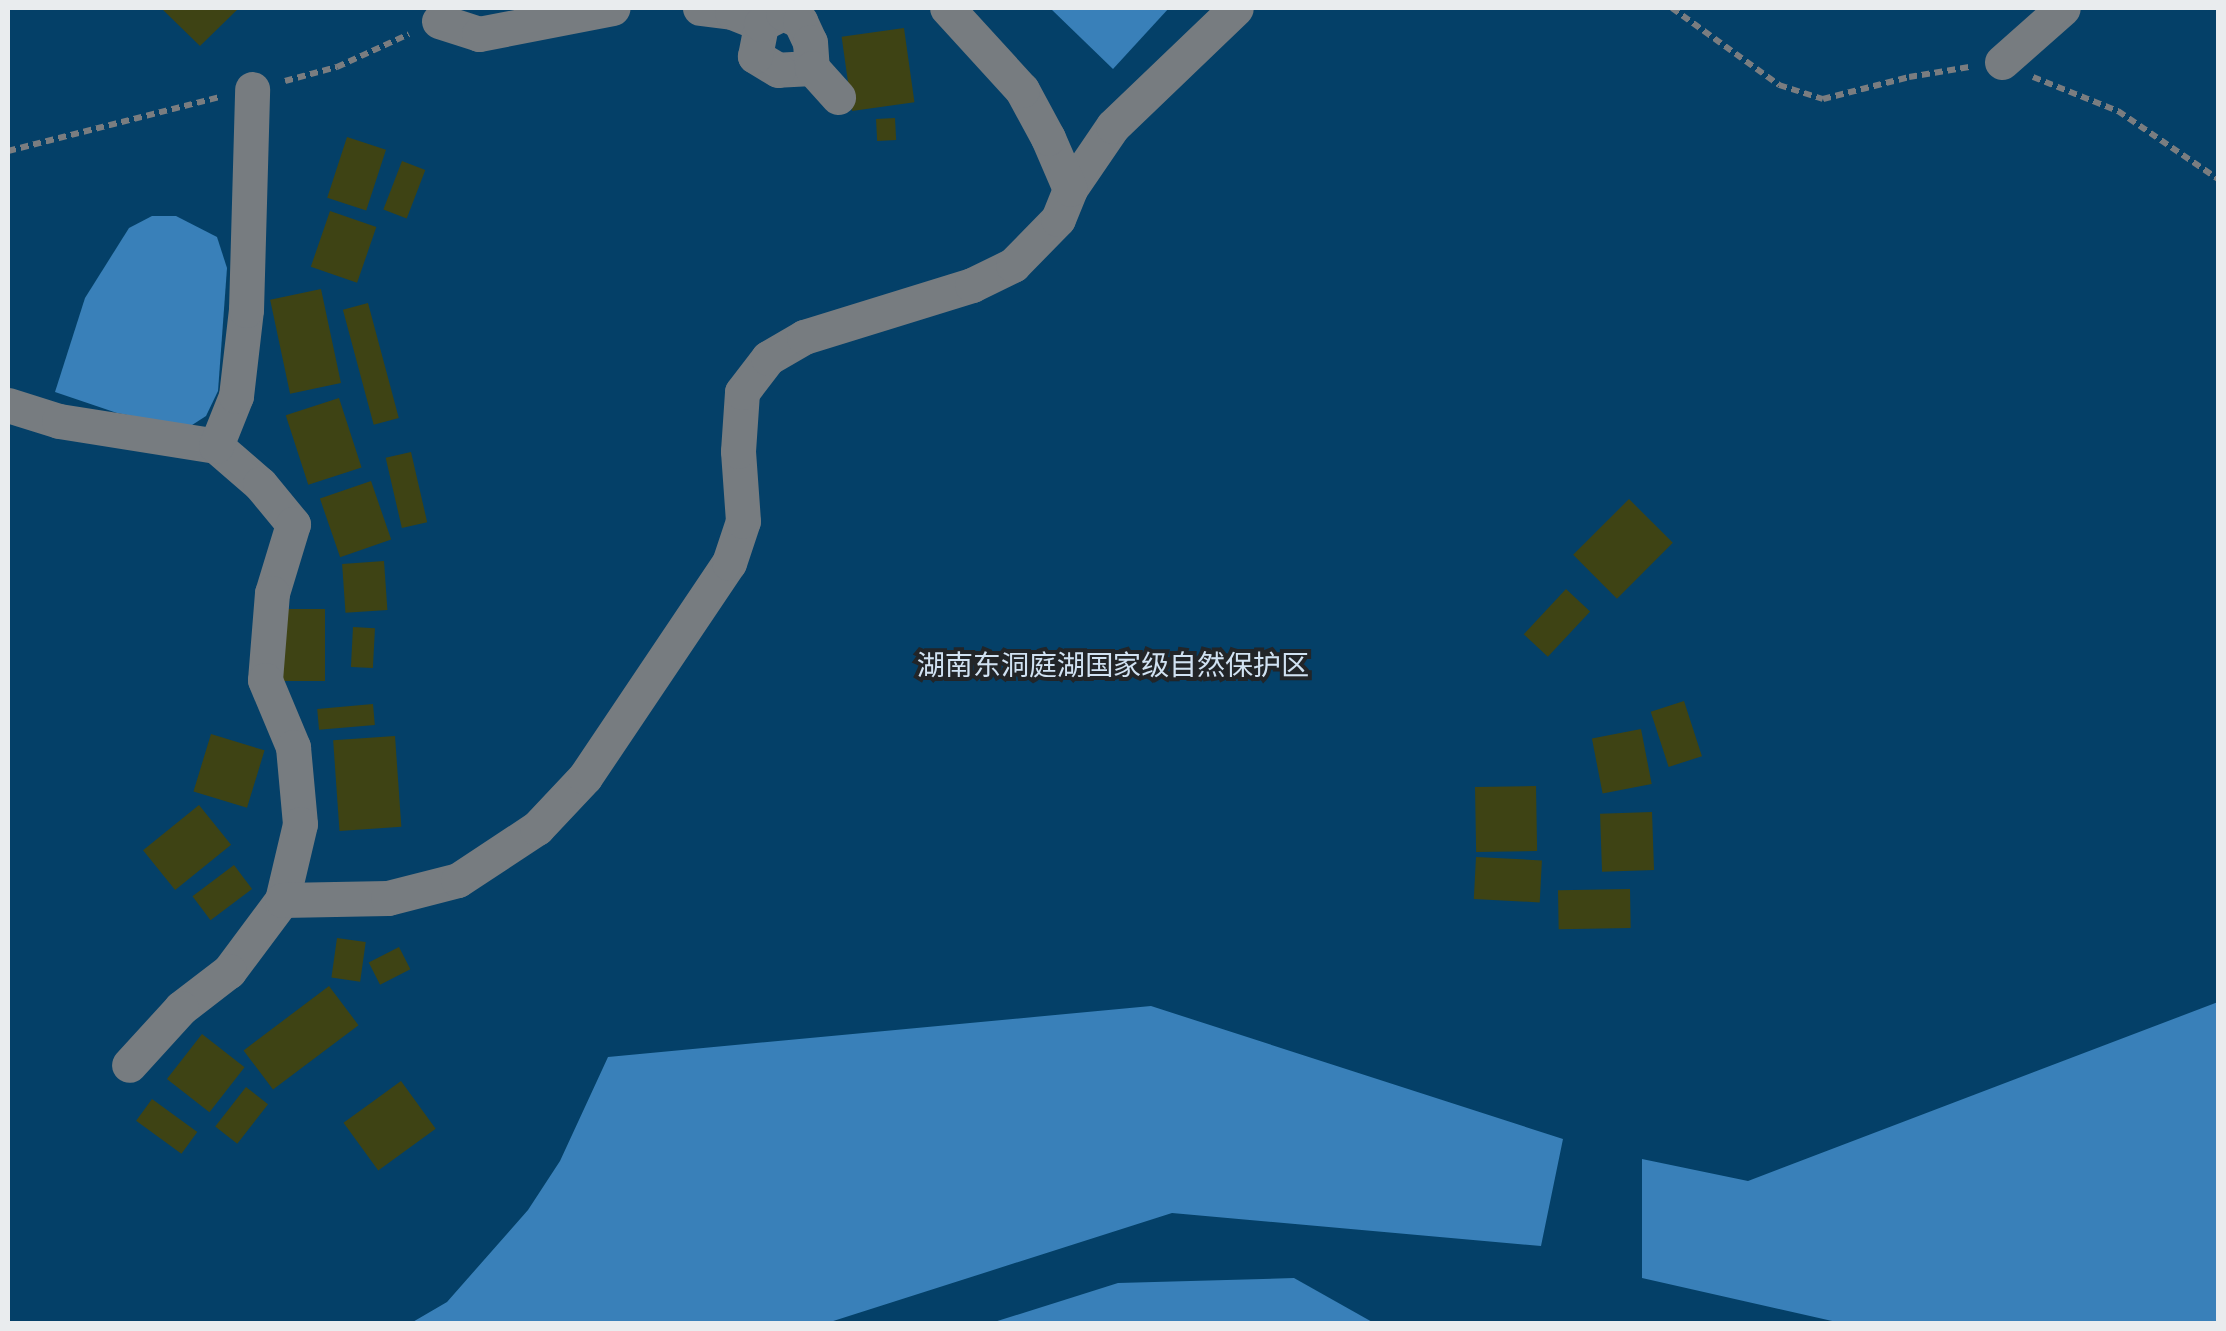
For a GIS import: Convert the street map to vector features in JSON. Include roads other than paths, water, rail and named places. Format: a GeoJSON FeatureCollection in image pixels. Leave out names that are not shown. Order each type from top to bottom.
{"type":"FeatureCollection","features":[{"type":"Feature","properties":{"kind":"street"},"geometry":{"type":"LineString","coordinates":[[439,21],[479,34],[612,8]]}},
{"type":"Feature","properties":{"kind":"street"},"geometry":{"type":"LineString","coordinates":[[700,8],[776,15],[800,22],[810,42],[812,68],[838,97]]}},
{"type":"Feature","properties":{"kind":"street"},"geometry":{"type":"LineString","coordinates":[[947,8],[1022,90],[1070,190]]}},
{"type":"Feature","properties":{"kind":"street"},"geometry":{"type":"LineString","coordinates":[[282,900],[388,898],[458,880],[537,828],[586,777],[729,563],[744,521],[738,452],[742,392],[768,358],[804,338],[972,285],[1013,265],[1058,219],[1070,190],[1113,126],[1236,8]]}},
{"type":"Feature","properties":{"kind":"street"},"geometry":{"type":"LineString","coordinates":[[2002,62],[2063,8]]}},
{"type":"Feature","properties":{"kind":"street"},"geometry":{"type":"LineString","coordinates":[[776,15],[755,56],[778,70],[812,68]]}},
{"type":"Feature","properties":{"kind":"street"},"geometry":{"type":"LineString","coordinates":[[216,446],[236,396],[246,310],[252,89]]}},
{"type":"Feature","properties":{"kind":"street"},"geometry":{"type":"LineString","coordinates":[[8,405],[59,422],[216,446],[260,484],[293,524],[272,593],[265,680],[294,746],[300,824],[282,900],[229,971],[182,1008],[129,1065]]}},
{"type":"Feature","properties":{"kind":"park label","name":"湖南东洞庭湖国家级自然保护区"},"geometry":{"type":"Point","coordinates":[1113,666]}}]}
